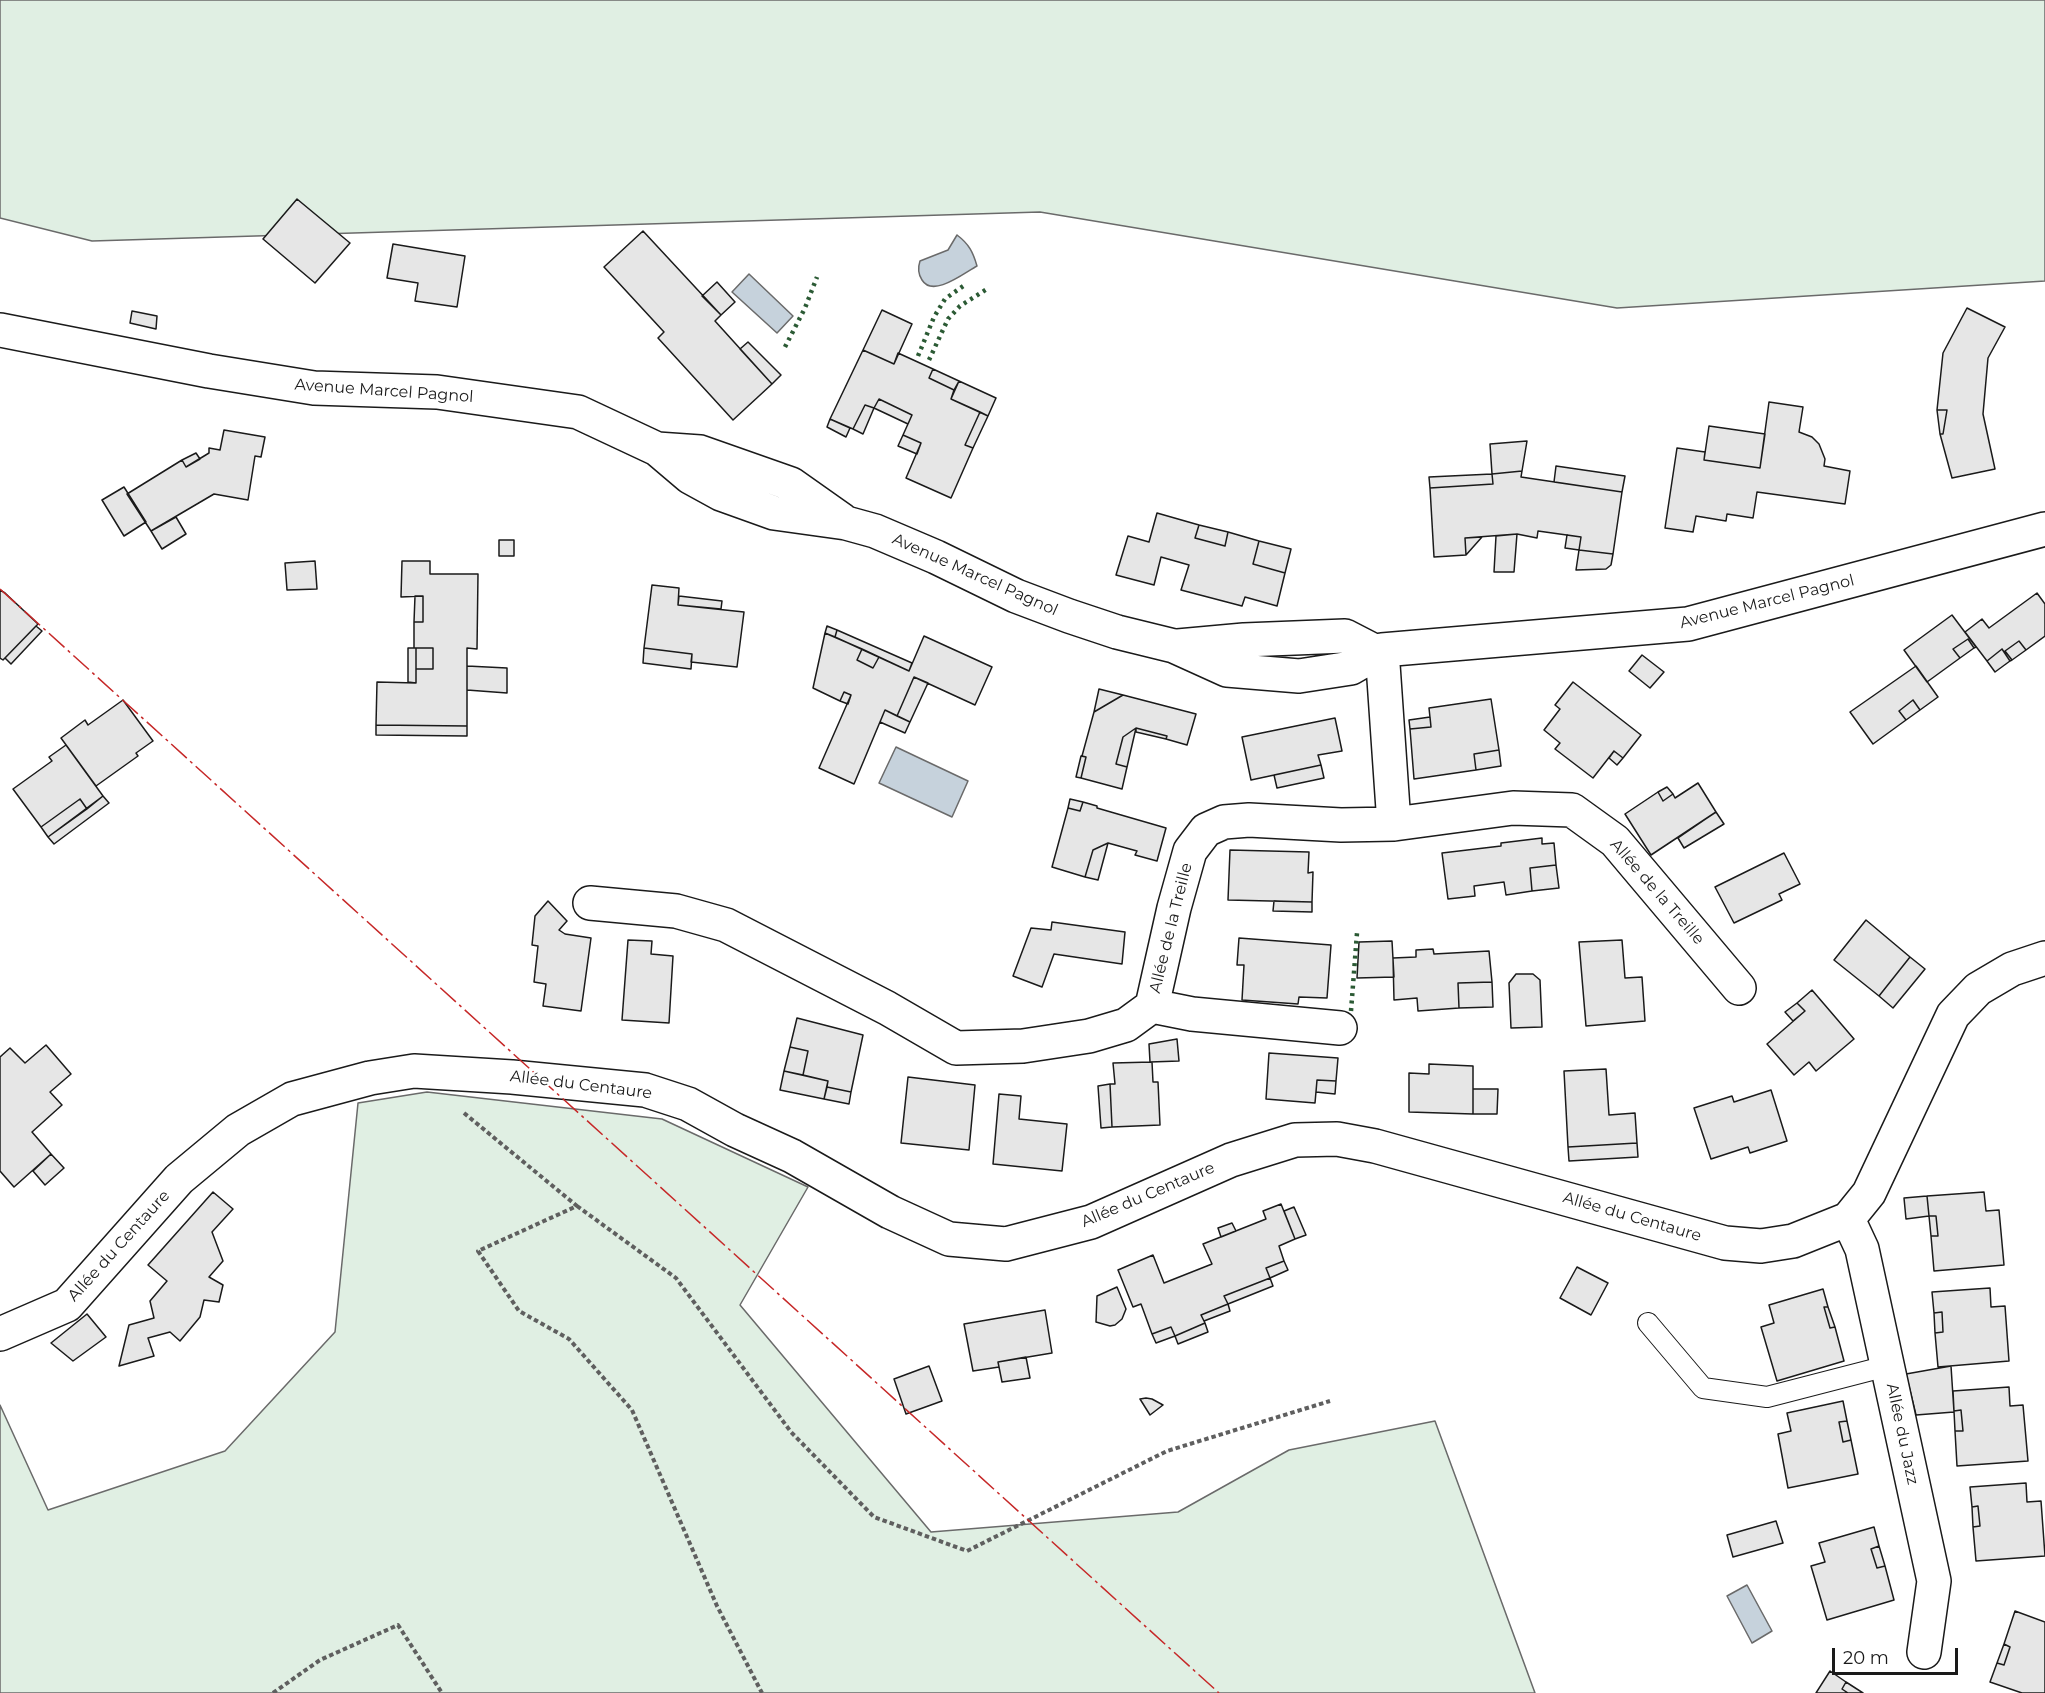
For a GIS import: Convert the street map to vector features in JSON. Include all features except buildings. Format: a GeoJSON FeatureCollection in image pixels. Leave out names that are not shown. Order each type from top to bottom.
{"type":"FeatureCollection","features":[{"type":"Feature","properties":{"kind":"street","name":"Avenue Marcel Pagnol"},"geometry":{"type":"LineString","coordinates":[[0,330],[209,371],[314,388],[437,392],[578,412],[657,449],[690,477],[721,494],[774,513],[846,523],[875,531],[936,557],[1016,596],[1117,632],[1174,646],[1227,669],[1299,676],[1351,668],[1379,651],[1688,624],[2045,529]]}},
{"type":"Feature","properties":{"kind":"street"},"geometry":{"type":"LineString","coordinates":[[1379,651],[1394,824]]}},
{"type":"Feature","properties":{"kind":"street","name":"Allée de la Treille"},"geometry":{"type":"LineString","coordinates":[[590,903],[676,911],[726,926],[886,1008],[956,1048],[1023,1046],[1089,1036],[1126,1025],[1152,1006],[1174,908],[1190,851],[1206,830],[1224,822],[1249,820],[1341,825],[1394,824],[1513,808],[1572,810],[1615,841],[1739,988]]}},
{"type":"Feature","properties":{"kind":"street","name":"Allée du Centaure"},"geometry":{"type":"LineString","coordinates":[[0,1334],[67,1305],[178,1179],[238,1130],[292,1099],[370,1078],[414,1071],[512,1077],[645,1090],[688,1104],[735,1130],[792,1156],[890,1212],[949,1239],[1006,1244],[1091,1222],[1231,1160],[1295,1140],[1337,1139],[1375,1146],[1725,1244],[1761,1246],[1793,1241],[1848,1219],[1869,1193],[1953,1015],[1978,988],[2012,969],[2045,958]]}},
{"type":"Feature","properties":{"kind":"street"},"geometry":{"type":"LineString","coordinates":[[1152,1006],[1192,1014],[1340,1028]]}},
{"type":"Feature","properties":{"kind":"street","name":"Allée du Jazz"},"geometry":{"type":"LineString","coordinates":[[1848,1219],[1862,1249],[1934,1581],[1924,1652]]}},
{"type":"Feature","properties":{"kind":"lane"},"geometry":{"type":"LineString","coordinates":[[1648,1323],[1703,1388],[1767,1397],[1887,1366]]}},
{"type":"Feature","properties":{"kind":"path"},"geometry":{"type":"LineString","coordinates":[[459,1108],[577,1206],[676,1278],[791,1432],[874,1517],[967,1551],[1167,1451],[1330,1401]]}},
{"type":"Feature","properties":{"kind":"path"},"geometry":{"type":"LineString","coordinates":[[577,1206],[478,1251],[519,1311],[569,1339],[632,1410],[717,1606],[762,1693]]}},
{"type":"Feature","properties":{"kind":"path"},"geometry":{"type":"LineString","coordinates":[[273,1693],[320,1660],[398,1625],[442,1693]]}},
{"type":"Feature","properties":{"kind":"green space"},"geometry":{"type":"Polygon","coordinates":[[[0,0],[2045,0],[2045,281],[1617,308],[1040,212],[92,241],[0,218],[0,0]]]}},
{"type":"Feature","properties":{"kind":"green space"},"geometry":{"type":"Polygon","coordinates":[[[427,1092],[662,1119],[808,1187],[740,1305],[931,1532],[1178,1512],[1289,1450],[1435,1421],[1535,1693],[0,1693],[0,1405],[48,1510],[225,1451],[335,1332],[358,1103],[427,1092]]]}},
{"type":"Feature","properties":{"kind":"shaded area"},"geometry":{"type":"Polygon","coordinates":[[[957,235],[970,249],[977,266],[949,282],[941,285],[927,285],[920,275],[920,261],[948,250],[957,235]]]}},
{"type":"Feature","properties":{"kind":"shaded area"},"geometry":{"type":"Polygon","coordinates":[[[749,274],[793,316],[777,333],[732,292],[749,274]]]}},
{"type":"Feature","properties":{"kind":"shaded area"},"geometry":{"type":"Polygon","coordinates":[[[896,747],[968,781],[952,817],[879,783],[896,747]]]}},
{"type":"Feature","properties":{"kind":"shaded area"},"geometry":{"type":"Polygon","coordinates":[[[1747,1585],[1772,1631],[1752,1643],[1727,1596],[1747,1585]]]}},
{"type":"Feature","properties":{"kind":"hedge"},"geometry":{"type":"LineString","coordinates":[[785,347],[805,308],[817,277]]}},
{"type":"Feature","properties":{"kind":"hedge"},"geometry":{"type":"LineString","coordinates":[[918,356],[934,317],[945,299],[966,284]]}},
{"type":"Feature","properties":{"kind":"hedge"},"geometry":{"type":"LineString","coordinates":[[929,360],[948,319],[960,306],[987,289]]}},
{"type":"Feature","properties":{"kind":"hedge"},"geometry":{"type":"LineString","coordinates":[[1351,1011],[1357,933]]}},
{"type":"Feature","properties":{"kind":"power"},"geometry":{"type":"LineString","coordinates":[[0,589],[1219,1693]]}}]}
